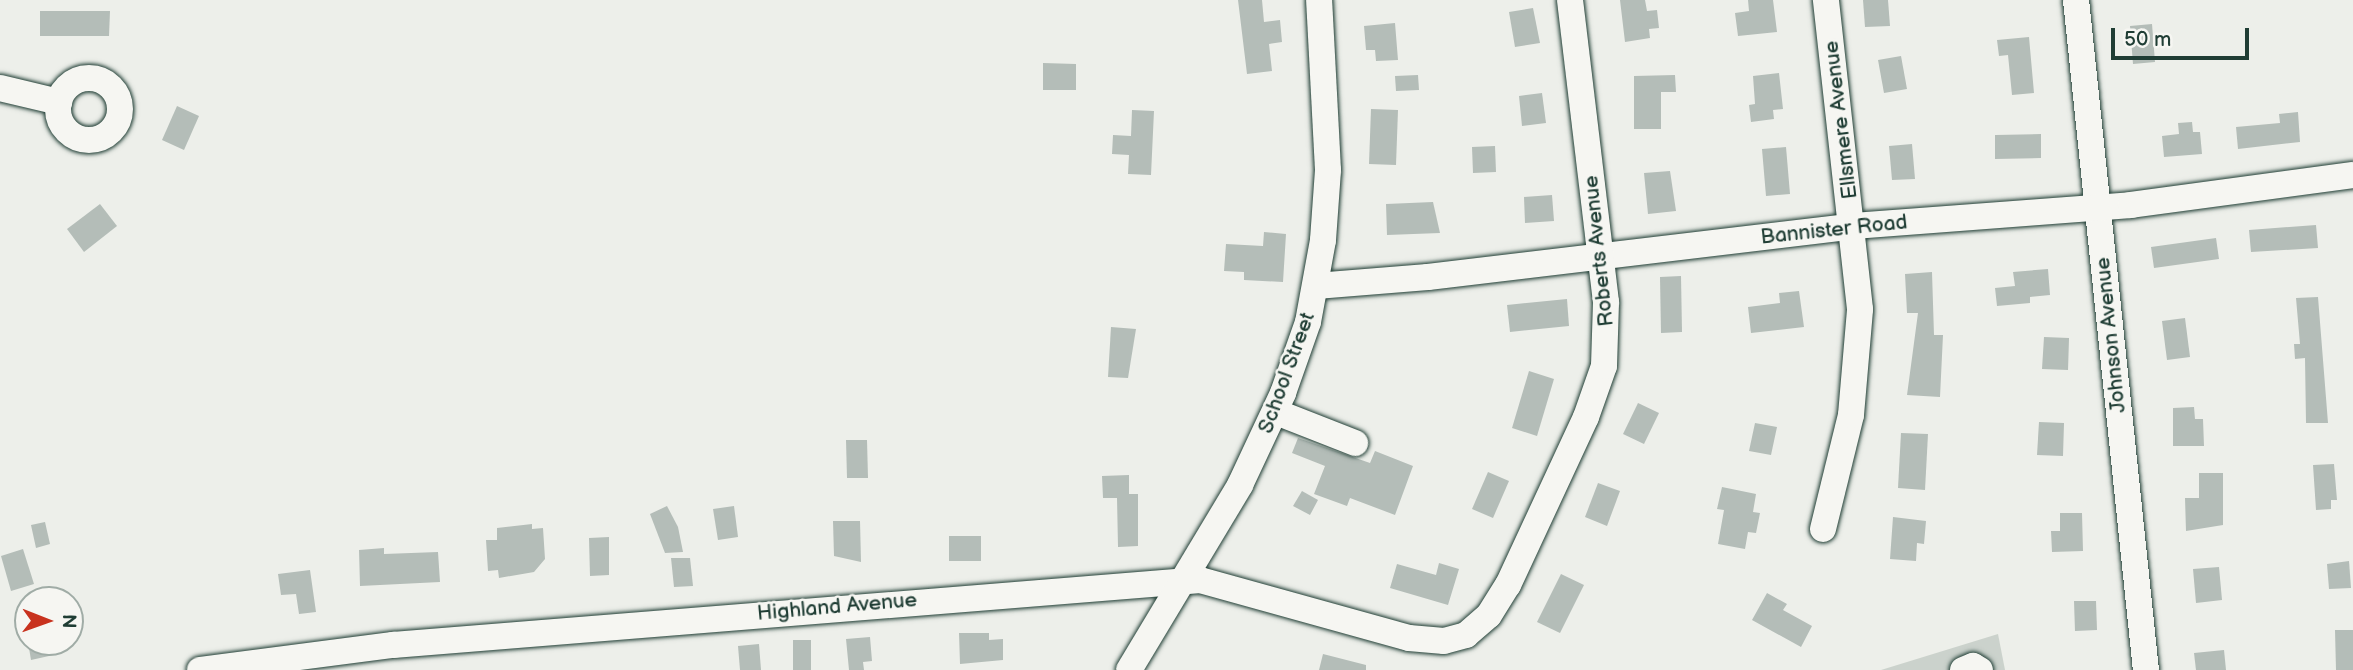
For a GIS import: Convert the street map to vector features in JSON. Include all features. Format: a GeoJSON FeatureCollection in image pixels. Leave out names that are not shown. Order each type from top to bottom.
{"type":"FeatureCollection","features":[{"type":"Feature","properties":{"kind":"street","name":"School Street"},"geometry":{"type":"LineString","coordinates":[[1129,670],[1240,485],[1276,412],[1295,362],[1316,286],[1328,135],[1320,0]]}},
{"type":"Feature","properties":{"kind":"street","name":"Roberts Avenue"},"geometry":{"type":"LineString","coordinates":[[1466,635],[1489,615],[1508,585],[1599,388],[1607,333],[1601,257],[1570,0]]}},
{"type":"Feature","properties":{"kind":"street","name":"Ellsmere Avenue"},"geometry":{"type":"LineString","coordinates":[[1823,529],[1857,376],[1860,309],[1853,226],[1826,0]]}},
{"type":"Feature","properties":{"kind":"street","name":"Johnson Avenue"},"geometry":{"type":"LineString","coordinates":[[2076,0],[2146,670]]}},
{"type":"Feature","properties":{"kind":"street"},"geometry":{"type":"LineString","coordinates":[[0,88],[59,102]]}},
{"type":"Feature","properties":{"kind":"street","name":"Bannister Road"},"geometry":{"type":"LineString","coordinates":[[1316,286],[1601,257],[1853,226],[2097,208],[2352,182]]}},
{"type":"Feature","properties":{"kind":"street"},"geometry":{"type":"LineString","coordinates":[[1276,412],[1355,443]]}},
{"type":"Feature","properties":{"kind":"street","name":"Highland Avenue"},"geometry":{"type":"LineString","coordinates":[[200,670],[393,645],[1184,581],[1224,586],[1420,640],[1444,641],[1466,635]]}},
{"type":"Feature","properties":{"kind":"street"},"geometry":{"type":"LineString","coordinates":[[1963,670],[1973,666],[1980,670]]}},
{"type":"Feature","properties":{"kind":"shaded area"},"geometry":{"type":"Polygon","coordinates":[[[1998,634],[2005,670],[1881,670],[1998,634]]]}},
{"type":"Feature","properties":{"kind":"building"},"geometry":{"type":"Polygon","coordinates":[[[1238,0],[1262,0],[1264,22],[1280,20],[1282,42],[1269,44],[1272,71],[1247,74],[1238,0]]]}},
{"type":"Feature","properties":{"kind":"building"},"geometry":{"type":"Polygon","coordinates":[[[1620,0],[1645,0],[1647,11],[1657,10],[1659,28],[1649,29],[1650,38],[1625,42],[1620,0]]]}},
{"type":"Feature","properties":{"kind":"building"},"geometry":{"type":"Polygon","coordinates":[[[1748,0],[1773,0],[1777,32],[1738,36],[1735,13],[1749,11],[1748,0]]]}},
{"type":"Feature","properties":{"kind":"building"},"geometry":{"type":"Polygon","coordinates":[[[1863,0],[1888,0],[1890,26],[1865,27],[1863,0]]]}},
{"type":"Feature","properties":{"kind":"building"},"geometry":{"type":"Polygon","coordinates":[[[1533,8],[1540,43],[1515,47],[1509,12],[1533,8]]]}},
{"type":"Feature","properties":{"kind":"building"},"geometry":{"type":"Polygon","coordinates":[[[40,11],[110,11],[109,36],[40,36],[40,11]]]}},
{"type":"Feature","properties":{"kind":"building"},"geometry":{"type":"Polygon","coordinates":[[[1395,23],[1398,60],[1376,61],[1375,50],[1366,50],[1364,26],[1395,23]]]}},
{"type":"Feature","properties":{"kind":"building"},"geometry":{"type":"Polygon","coordinates":[[[2152,24],[2155,62],[2133,64],[2130,26],[2152,24]]]}},
{"type":"Feature","properties":{"kind":"building"},"geometry":{"type":"Polygon","coordinates":[[[2029,37],[2034,93],[2012,95],[2008,55],[1999,56],[1997,40],[2029,37]]]}},
{"type":"Feature","properties":{"kind":"building"},"geometry":{"type":"Polygon","coordinates":[[[1901,56],[1907,89],[1884,93],[1878,60],[1901,56]]]}},
{"type":"Feature","properties":{"kind":"building"},"geometry":{"type":"Polygon","coordinates":[[[1043,63],[1076,64],[1076,90],[1043,90],[1043,63]]]}},
{"type":"Feature","properties":{"kind":"building"},"geometry":{"type":"Polygon","coordinates":[[[1779,73],[1783,109],[1773,110],[1774,119],[1751,122],[1749,105],[1755,104],[1753,76],[1779,73]]]}},
{"type":"Feature","properties":{"kind":"building"},"geometry":{"type":"Polygon","coordinates":[[[1418,75],[1419,90],[1396,91],[1395,76],[1418,75]]]}},
{"type":"Feature","properties":{"kind":"building"},"geometry":{"type":"Polygon","coordinates":[[[1675,75],[1676,92],[1661,92],[1661,129],[1634,129],[1634,76],[1675,75]]]}},
{"type":"Feature","properties":{"kind":"building"},"geometry":{"type":"Polygon","coordinates":[[[1542,93],[1546,123],[1522,126],[1519,96],[1542,93]]]}},
{"type":"Feature","properties":{"kind":"building"},"geometry":{"type":"Polygon","coordinates":[[[177,106],[199,116],[184,150],[162,140],[177,106]]]}},
{"type":"Feature","properties":{"kind":"building"},"geometry":{"type":"Polygon","coordinates":[[[1371,109],[1398,110],[1396,165],[1369,164],[1371,109]]]}},
{"type":"Feature","properties":{"kind":"building"},"geometry":{"type":"Polygon","coordinates":[[[1132,110],[1154,111],[1151,175],[1128,174],[1129,155],[1112,154],[1113,135],[1131,136],[1132,110]]]}},
{"type":"Feature","properties":{"kind":"building"},"geometry":{"type":"Polygon","coordinates":[[[2298,112],[2300,142],[2238,149],[2236,127],[2280,123],[2279,114],[2298,112]]]}},
{"type":"Feature","properties":{"kind":"building"},"geometry":{"type":"Polygon","coordinates":[[[2192,122],[2193,132],[2200,132],[2202,154],[2164,157],[2162,136],[2179,134],[2178,123],[2192,122]]]}},
{"type":"Feature","properties":{"kind":"building"},"geometry":{"type":"Polygon","coordinates":[[[2041,134],[2041,158],[1995,159],[1995,135],[2041,134]]]}},
{"type":"Feature","properties":{"kind":"building"},"geometry":{"type":"Polygon","coordinates":[[[1912,144],[1915,179],[1892,180],[1889,146],[1912,144]]]}},
{"type":"Feature","properties":{"kind":"building"},"geometry":{"type":"Polygon","coordinates":[[[1495,146],[1496,172],[1473,173],[1472,147],[1495,146]]]}},
{"type":"Feature","properties":{"kind":"building"},"geometry":{"type":"Polygon","coordinates":[[[1786,147],[1790,194],[1766,196],[1762,149],[1786,147]]]}},
{"type":"Feature","properties":{"kind":"building"},"geometry":{"type":"Polygon","coordinates":[[[1670,171],[1676,211],[1648,214],[1644,173],[1670,171]]]}},
{"type":"Feature","properties":{"kind":"building"},"geometry":{"type":"Polygon","coordinates":[[[1552,195],[1554,221],[1525,223],[1524,197],[1552,195]]]}},
{"type":"Feature","properties":{"kind":"building"},"geometry":{"type":"Polygon","coordinates":[[[1433,202],[1440,233],[1387,235],[1386,204],[1433,202]]]}},
{"type":"Feature","properties":{"kind":"building"},"geometry":{"type":"Polygon","coordinates":[[[100,204],[117,226],[84,252],[67,229],[100,204]]]}},
{"type":"Feature","properties":{"kind":"building"},"geometry":{"type":"Polygon","coordinates":[[[2316,225],[2318,248],[2251,252],[2249,230],[2316,225]]]}},
{"type":"Feature","properties":{"kind":"building"},"geometry":{"type":"Polygon","coordinates":[[[1264,232],[1286,234],[1283,282],[1244,280],[1244,272],[1224,271],[1226,244],[1263,246],[1264,232]]]}},
{"type":"Feature","properties":{"kind":"building"},"geometry":{"type":"Polygon","coordinates":[[[2216,238],[2219,259],[2154,268],[2151,247],[2216,238]]]}},
{"type":"Feature","properties":{"kind":"building"},"geometry":{"type":"Polygon","coordinates":[[[2048,269],[2050,295],[2030,297],[2030,303],[1997,306],[1995,288],[2015,286],[2013,272],[2048,269]]]}},
{"type":"Feature","properties":{"kind":"building"},"geometry":{"type":"Polygon","coordinates":[[[1932,272],[1934,335],[1943,335],[1940,397],[1907,395],[1918,313],[1907,313],[1905,274],[1932,272]]]}},
{"type":"Feature","properties":{"kind":"building"},"geometry":{"type":"Polygon","coordinates":[[[1681,276],[1682,332],[1661,333],[1660,277],[1681,276]]]}},
{"type":"Feature","properties":{"kind":"building"},"geometry":{"type":"Polygon","coordinates":[[[1799,291],[1804,327],[1751,333],[1748,307],[1780,303],[1779,293],[1799,291]]]}},
{"type":"Feature","properties":{"kind":"building"},"geometry":{"type":"Polygon","coordinates":[[[2318,297],[2328,423],[2306,423],[2305,358],[2295,359],[2294,344],[2300,344],[2296,298],[2318,297]]]}},
{"type":"Feature","properties":{"kind":"building"},"geometry":{"type":"Polygon","coordinates":[[[1567,299],[1569,326],[1510,332],[1507,305],[1567,299]]]}},
{"type":"Feature","properties":{"kind":"building"},"geometry":{"type":"Polygon","coordinates":[[[2185,318],[2190,357],[2167,360],[2162,321],[2185,318]]]}},
{"type":"Feature","properties":{"kind":"building"},"geometry":{"type":"Polygon","coordinates":[[[1111,327],[1136,329],[1128,378],[1108,377],[1111,327]]]}},
{"type":"Feature","properties":{"kind":"building"},"geometry":{"type":"Polygon","coordinates":[[[2044,337],[2069,338],[2068,370],[2042,369],[2044,337]]]}},
{"type":"Feature","properties":{"kind":"building"},"geometry":{"type":"Polygon","coordinates":[[[1529,371],[1554,379],[1537,436],[1512,428],[1529,371]]]}},
{"type":"Feature","properties":{"kind":"building"},"geometry":{"type":"Polygon","coordinates":[[[1638,403],[1659,413],[1644,444],[1623,434],[1638,403]]]}},
{"type":"Feature","properties":{"kind":"building"},"geometry":{"type":"Polygon","coordinates":[[[2194,407],[2195,419],[2203,419],[2204,446],[2173,446],[2173,408],[2194,407]]]}},
{"type":"Feature","properties":{"kind":"building"},"geometry":{"type":"Polygon","coordinates":[[[2039,422],[2064,423],[2063,456],[2037,455],[2039,422]]]}},
{"type":"Feature","properties":{"kind":"building"},"geometry":{"type":"Polygon","coordinates":[[[1755,423],[1777,427],[1771,455],[1749,451],[1755,423]]]}},
{"type":"Feature","properties":{"kind":"building"},"geometry":{"type":"Polygon","coordinates":[[[1901,433],[1928,434],[1925,490],[1898,488],[1901,433]]]}},
{"type":"Feature","properties":{"kind":"building"},"geometry":{"type":"Polygon","coordinates":[[[1298,438],[1370,463],[1375,451],[1413,466],[1395,515],[1350,498],[1347,506],[1314,494],[1325,466],[1292,453],[1298,438]]]}},
{"type":"Feature","properties":{"kind":"building"},"geometry":{"type":"Polygon","coordinates":[[[846,440],[867,440],[868,478],[847,478],[846,440]]]}},
{"type":"Feature","properties":{"kind":"building"},"geometry":{"type":"Polygon","coordinates":[[[2334,464],[2337,500],[2331,500],[2331,509],[2316,510],[2313,465],[2334,464]]]}},
{"type":"Feature","properties":{"kind":"building"},"geometry":{"type":"Polygon","coordinates":[[[1488,472],[1509,481],[1493,518],[1472,509],[1488,472]]]}},
{"type":"Feature","properties":{"kind":"building"},"geometry":{"type":"Polygon","coordinates":[[[2199,473],[2223,473],[2223,525],[2186,531],[2185,498],[2199,498],[2199,473]]]}},
{"type":"Feature","properties":{"kind":"building"},"geometry":{"type":"Polygon","coordinates":[[[1129,475],[1129,494],[1138,494],[1138,546],[1118,547],[1117,498],[1103,498],[1102,476],[1129,475]]]}},
{"type":"Feature","properties":{"kind":"building"},"geometry":{"type":"Polygon","coordinates":[[[1598,483],[1620,491],[1607,526],[1585,517],[1598,483]]]}},
{"type":"Feature","properties":{"kind":"building"},"geometry":{"type":"Polygon","coordinates":[[[1722,487],[1756,494],[1753,512],[1760,513],[1756,533],[1748,532],[1745,549],[1718,544],[1724,510],[1717,509],[1722,487]]]}},
{"type":"Feature","properties":{"kind":"building"},"geometry":{"type":"Polygon","coordinates":[[[1302,491],[1318,500],[1310,515],[1293,506],[1302,491]]]}},
{"type":"Feature","properties":{"kind":"building"},"geometry":{"type":"Polygon","coordinates":[[[667,506],[678,527],[683,552],[665,553],[650,514],[667,506]]]}},
{"type":"Feature","properties":{"kind":"building"},"geometry":{"type":"Polygon","coordinates":[[[734,506],[738,537],[718,540],[713,509],[734,506]]]}},
{"type":"Feature","properties":{"kind":"building"},"geometry":{"type":"Polygon","coordinates":[[[2060,513],[2082,513],[2083,551],[2052,552],[2051,531],[2060,531],[2060,513]]]}},
{"type":"Feature","properties":{"kind":"building"},"geometry":{"type":"Polygon","coordinates":[[[1893,517],[1926,521],[1924,544],[1917,543],[1916,561],[1890,559],[1893,517]]]}},
{"type":"Feature","properties":{"kind":"building"},"geometry":{"type":"Polygon","coordinates":[[[833,521],[860,521],[861,562],[834,556],[833,521]]]}},
{"type":"Feature","properties":{"kind":"building"},"geometry":{"type":"Polygon","coordinates":[[[45,522],[50,544],[36,548],[31,525],[45,522]]]}},
{"type":"Feature","properties":{"kind":"building"},"geometry":{"type":"Polygon","coordinates":[[[532,524],[532,529],[543,528],[545,559],[534,572],[499,578],[498,570],[488,571],[486,540],[497,540],[497,528],[532,524]]]}},
{"type":"Feature","properties":{"kind":"building"},"geometry":{"type":"Polygon","coordinates":[[[949,536],[981,536],[981,561],[949,561],[949,536]]]}},
{"type":"Feature","properties":{"kind":"building"},"geometry":{"type":"Polygon","coordinates":[[[609,537],[609,575],[590,576],[589,538],[609,537]]]}},
{"type":"Feature","properties":{"kind":"building"},"geometry":{"type":"Polygon","coordinates":[[[384,548],[384,554],[438,552],[440,582],[360,586],[359,550],[384,548]]]}},
{"type":"Feature","properties":{"kind":"building"},"geometry":{"type":"Polygon","coordinates":[[[23,549],[34,584],[14,586],[14,590],[11,591],[1,556],[23,549]]]}},
{"type":"Feature","properties":{"kind":"building"},"geometry":{"type":"Polygon","coordinates":[[[671,558],[690,558],[693,586],[674,587],[671,558]]]}},
{"type":"Feature","properties":{"kind":"building"},"geometry":{"type":"Polygon","coordinates":[[[2349,561],[2351,588],[2329,589],[2327,564],[2349,561]]]}},
{"type":"Feature","properties":{"kind":"building"},"geometry":{"type":"Polygon","coordinates":[[[1439,563],[1459,569],[1448,605],[1390,588],[1397,564],[1436,575],[1439,563]]]}},
{"type":"Feature","properties":{"kind":"building"},"geometry":{"type":"Polygon","coordinates":[[[2219,567],[2222,600],[2196,603],[2193,569],[2219,567]]]}},
{"type":"Feature","properties":{"kind":"building"},"geometry":{"type":"Polygon","coordinates":[[[310,570],[316,612],[299,614],[296,594],[281,595],[278,574],[310,570]]]}},
{"type":"Feature","properties":{"kind":"building"},"geometry":{"type":"Polygon","coordinates":[[[1561,574],[1584,585],[1560,633],[1537,622],[1561,574]]]}},
{"type":"Feature","properties":{"kind":"building"},"geometry":{"type":"Polygon","coordinates":[[[1767,593],[1787,604],[1783,610],[1812,626],[1801,647],[1752,620],[1767,593]]]}},
{"type":"Feature","properties":{"kind":"building"},"geometry":{"type":"Polygon","coordinates":[[[2074,601],[2096,601],[2097,630],[2075,631],[2074,601]]]}},
{"type":"Feature","properties":{"kind":"building"},"geometry":{"type":"Polygon","coordinates":[[[2335,630],[2353,630],[2353,670],[2336,670],[2335,630]]]}},
{"type":"Feature","properties":{"kind":"building"},"geometry":{"type":"Polygon","coordinates":[[[959,633],[989,633],[989,640],[1003,639],[1003,660],[960,664],[959,633]]]}},
{"type":"Feature","properties":{"kind":"building"},"geometry":{"type":"Polygon","coordinates":[[[870,637],[872,661],[863,662],[864,670],[849,670],[846,639],[870,637]]]}},
{"type":"Feature","properties":{"kind":"building"},"geometry":{"type":"Polygon","coordinates":[[[793,640],[811,640],[811,670],[793,670],[793,640]]]}},
{"type":"Feature","properties":{"kind":"building"},"geometry":{"type":"Polygon","coordinates":[[[759,644],[761,670],[740,670],[738,646],[759,644]]]}},
{"type":"Feature","properties":{"kind":"building"},"geometry":{"type":"Polygon","coordinates":[[[2224,650],[2226,670],[2196,670],[2194,653],[2224,650]]]}},
{"type":"Feature","properties":{"kind":"building"},"geometry":{"type":"Polygon","coordinates":[[[1323,654],[1366,665],[1366,670],[1319,670],[1323,654]]]}},
{"type":"Feature","properties":{"kind":"building"},"geometry":{"type":"Polygon","coordinates":[[[30,656],[49,656],[31,660],[30,656]]]}}]}
